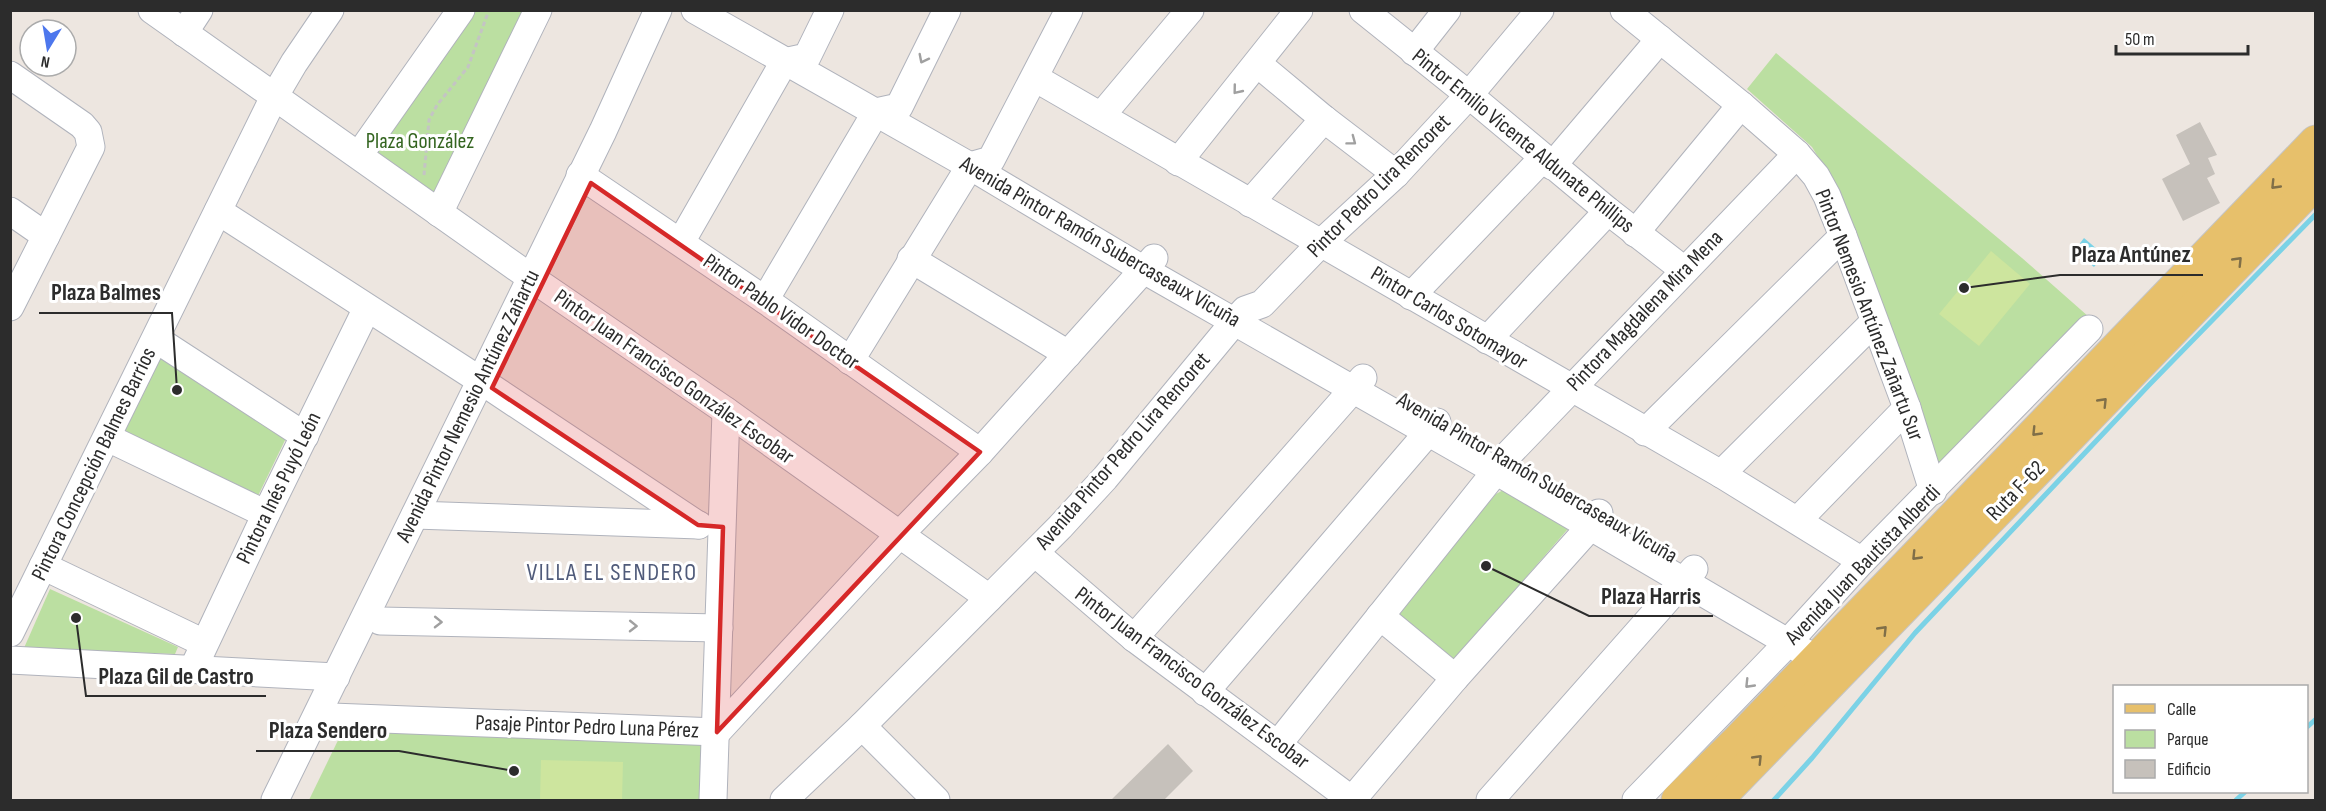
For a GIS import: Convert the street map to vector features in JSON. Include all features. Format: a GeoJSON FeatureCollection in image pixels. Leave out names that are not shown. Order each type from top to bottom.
{"type":"FeatureCollection","features":[{"type":"Feature","properties":{"kind":"main road","name":"Avenida Juan Bautista Alberdi"},"geometry":{"type":"LineString","coordinates":[[1678,801],[1829,659],[2121,345],[2316,142]]}},
{"type":"Feature","properties":{"kind":"main road","name":"Ruta F-62"},"geometry":{"type":"LineString","coordinates":[[1716,801],[1829,659],[2316,182]]}},
{"type":"Feature","properties":{"kind":"street","name":"Pintor Juan Francisco González Escobar"},"geometry":{"type":"LineString","coordinates":[[152,10],[535,281],[726,411],[988,598]]}},
{"type":"Feature","properties":{"kind":"street"},"geometry":{"type":"LineString","coordinates":[[184,33],[199,10]]}},
{"type":"Feature","properties":{"kind":"street","name":"Pintora Concepción Balmes Barrios"},"geometry":{"type":"LineString","coordinates":[[10,633],[274,97],[330,10]]}},
{"type":"Feature","properties":{"kind":"street"},"geometry":{"type":"LineString","coordinates":[[359,155],[461,10]]}},
{"type":"Feature","properties":{"kind":"street"},"geometry":{"type":"LineString","coordinates":[[439,213],[538,10]]}},
{"type":"Feature","properties":{"kind":"street","name":"Avenida Pintor Nemesio Antúnez Zañartu"},"geometry":{"type":"LineString","coordinates":[[585,179],[603,131],[658,10]]}},
{"type":"Feature","properties":{"kind":"street","name":"Avenida Pintor Nemesio Antúnez Zañartu"},"geometry":{"type":"LineString","coordinates":[[275,801],[336,677],[422,515],[487,385],[585,179],[674,10]]}},
{"type":"Feature","properties":{"kind":"street","name":"Avenida Pintor Ramón Subercaseaux Vicuña"},"geometry":{"type":"LineString","coordinates":[[695,10],[796,59],[981,163],[1150,263],[1250,317],[1433,428],[1795,635],[1829,659]]}},
{"type":"Feature","properties":{"kind":"street","name":"Avenida Pintor Ramón Subercaseaux Vicuña"},"geometry":{"type":"LineString","coordinates":[[728,10],[796,59]]}},
{"type":"Feature","properties":{"kind":"street"},"geometry":{"type":"LineString","coordinates":[[681,243],[796,59],[830,10]]}},
{"type":"Feature","properties":{"kind":"street"},"geometry":{"type":"LineString","coordinates":[[765,300],[887,110],[947,10]]}},
{"type":"Feature","properties":{"kind":"street"},"geometry":{"type":"LineString","coordinates":[[850,361],[911,259],[981,163],[1035,78],[1069,10]]}},
{"type":"Feature","properties":{"kind":"street"},"geometry":{"type":"LineString","coordinates":[[1101,116],[1190,10]]}},
{"type":"Feature","properties":{"kind":"street"},"geometry":{"type":"LineString","coordinates":[[1178,162],[1299,10]]}},
{"type":"Feature","properties":{"kind":"street","name":"Pintor Emilio Vicente Aldunate Phillips"},"geometry":{"type":"LineString","coordinates":[[1363,10],[1469,95],[1608,212],[1684,270]]}},
{"type":"Feature","properties":{"kind":"street"},"geometry":{"type":"LineString","coordinates":[[1414,52],[1447,10]]}},
{"type":"Feature","properties":{"kind":"street","name":"Pintor Pedro Lira Rencoret"},"geometry":{"type":"LineString","coordinates":[[1250,317],[1322,242],[1396,174],[1469,95],[1540,10]]}},
{"type":"Feature","properties":{"kind":"street","name":"Pintor Nemesio Antúnez Zañartu Sur"},"geometry":{"type":"LineString","coordinates":[[1624,10],[1741,105],[1797,154],[1815,176],[1827,196],[1843,236],[1907,408],[1933,491]]}},
{"type":"Feature","properties":{"kind":"street"},"geometry":{"type":"LineString","coordinates":[[1411,296],[1548,162],[1660,39]]}},
{"type":"Feature","properties":{"kind":"street"},"geometry":{"type":"LineString","coordinates":[[1258,64],[1324,119],[1396,174]]}},
{"type":"Feature","properties":{"kind":"street"},"geometry":{"type":"LineString","coordinates":[[10,75],[82,125],[90,139],[89,153],[10,307]]}},
{"type":"Feature","properties":{"kind":"street","name":"Pintor Carlos Sotomayor"},"geometry":{"type":"LineString","coordinates":[[1035,78],[1178,162],[1322,242],[1570,389],[1721,474],[1862,561]]}},
{"type":"Feature","properties":{"kind":"street"},"geometry":{"type":"LineString","coordinates":[[1635,233],[1741,105]]}},
{"type":"Feature","properties":{"kind":"street"},"geometry":{"type":"LineString","coordinates":[[1250,203],[1324,119]]}},
{"type":"Feature","properties":{"kind":"street","name":"Pintora Magdalena Mira Mena"},"geometry":{"type":"LineString","coordinates":[[1278,744],[1499,466],[1570,389],[1797,154]]}},
{"type":"Feature","properties":{"kind":"street","name":"Pintor Pablo Vidor Doctor"},"geometry":{"type":"LineString","coordinates":[[585,179],[765,300],[980,452]]}},
{"type":"Feature","properties":{"kind":"street"},"geometry":{"type":"LineString","coordinates":[[218,211],[710,526]]}},
{"type":"Feature","properties":{"kind":"street"},"geometry":{"type":"LineString","coordinates":[[10,212],[46,236]]}},
{"type":"Feature","properties":{"kind":"street"},"geometry":{"type":"LineString","coordinates":[[1487,340],[1608,212]]}},
{"type":"Feature","properties":{"kind":"street"},"geometry":{"type":"LineString","coordinates":[[1645,432],[1843,236]]}},
{"type":"Feature","properties":{"kind":"street"},"geometry":{"type":"LineString","coordinates":[[911,259],[1068,354]]}},
{"type":"Feature","properties":{"kind":"street","name":"Pasaje Pintor Pedro Luna Pérez"},"geometry":{"type":"LineString","coordinates":[[332,717],[717,732],[900,534],[980,452],[1150,263]]}},
{"type":"Feature","properties":{"kind":"street","name":"Pintora Inés Puyó León"},"geometry":{"type":"LineString","coordinates":[[193,669],[367,308]]}},
{"type":"Feature","properties":{"kind":"street","name":"Avenida Pintor Pedro Lira Rencoret"},"geometry":{"type":"LineString","coordinates":[[802,801],[988,598],[1096,512],[1225,356],[1250,317]]}},
{"type":"Feature","properties":{"kind":"street"},"geometry":{"type":"LineString","coordinates":[[1721,474],[1874,322]]}},
{"type":"Feature","properties":{"kind":"street","name":"Avenida Juan Bautista Alberdi"},"geometry":{"type":"LineString","coordinates":[[1636,801],[1795,635],[1862,561],[2089,329]]}},
{"type":"Feature","properties":{"kind":"street"},"geometry":{"type":"LineString","coordinates":[[156,339],[305,436]]}},
{"type":"Feature","properties":{"kind":"street"},"geometry":{"type":"LineString","coordinates":[[1134,638],[1358,384]]}},
{"type":"Feature","properties":{"kind":"street"},"geometry":{"type":"LineString","coordinates":[[1798,520],[1907,408]]}},
{"type":"Feature","properties":{"kind":"street"},"geometry":{"type":"LineString","coordinates":[[713,801],[717,732],[718,628],[710,526],[726,411]]}},
{"type":"Feature","properties":{"kind":"street"},"geometry":{"type":"LineString","coordinates":[[1205,692],[1433,428]]}},
{"type":"Feature","properties":{"kind":"street"},"geometry":{"type":"LineString","coordinates":[[108,438],[266,514]]}},
{"type":"Feature","properties":{"kind":"street"},"geometry":{"type":"LineString","coordinates":[[422,515],[710,526]]}},
{"type":"Feature","properties":{"kind":"street","name":"Avenida Pintor Nemesio Antúnez Zañartu"},"geometry":{"type":"LineString","coordinates":[[292,801],[380,621],[422,515]]}},
{"type":"Feature","properties":{"kind":"street"},"geometry":{"type":"LineString","coordinates":[[1352,800],[1455,678],[1595,520]]}},
{"type":"Feature","properties":{"kind":"street","name":"Pintor Juan Francisco González Escobar"},"geometry":{"type":"LineString","coordinates":[[1041,558],[1134,638],[1352,800]]}},
{"type":"Feature","properties":{"kind":"street","name":"Avenida Pintor Pedro Lira Rencoret"},"geometry":{"type":"LineString","coordinates":[[784,801],[867,730],[1041,558]]}},
{"type":"Feature","properties":{"kind":"street"},"geometry":{"type":"LineString","coordinates":[[43,566],[204,643]]}},
{"type":"Feature","properties":{"kind":"street"},"geometry":{"type":"LineString","coordinates":[[1490,801],[1689,574]]}},
{"type":"Feature","properties":{"kind":"street"},"geometry":{"type":"LineString","coordinates":[[1380,616],[1455,678]]}},
{"type":"Feature","properties":{"kind":"street"},"geometry":{"type":"LineString","coordinates":[[380,621],[718,628]]}},
{"type":"Feature","properties":{"kind":"street"},"geometry":{"type":"LineString","coordinates":[[10,660],[336,677]]}},
{"type":"Feature","properties":{"kind":"street"},"geometry":{"type":"LineString","coordinates":[[867,730],[936,801]]}},
{"type":"Feature","properties":{"kind":"path"},"geometry":{"type":"LineString","coordinates":[[439,213],[424,175],[429,120],[437,105],[468,67],[489,10]]}},
{"type":"Feature","properties":{"kind":"highlighted area"},"geometry":{"type":"Polygon","coordinates":[[[591,183],[980,452],[717,732],[723,527],[698,525],[492,388],[591,183]]]}},
{"type":"Feature","properties":{"kind":"green space","name":"Plaza González"},"geometry":{"type":"Polygon","coordinates":[[[466,11],[525,11],[436,199],[366,150],[466,11]]]}},
{"type":"Feature","properties":{"kind":"green space"},"geometry":{"type":"Polygon","coordinates":[[[1776,53],[2022,258],[2089,317],[1941,472],[1835,185],[1812,147],[1747,89],[1776,53]]]}},
{"type":"Feature","properties":{"kind":"green space"},"geometry":{"type":"Polygon","coordinates":[[[1991,251],[2030,284],[1979,346],[1939,314],[1991,251]]]}},
{"type":"Feature","properties":{"kind":"green space"},"geometry":{"type":"Polygon","coordinates":[[[155,347],[288,434],[256,500],[114,433],[155,347]]]}},
{"type":"Feature","properties":{"kind":"green space"},"geometry":{"type":"Polygon","coordinates":[[[1505,489],[1567,527],[1567,530],[1454,660],[1398,614],[1408,597],[1496,494],[1505,489]]]}},
{"type":"Feature","properties":{"kind":"green space"},"geometry":{"type":"Polygon","coordinates":[[[50,589],[178,647],[175,654],[24,648],[50,589]]]}},
{"type":"Feature","properties":{"kind":"green space"},"geometry":{"type":"Polygon","coordinates":[[[343,730],[705,742],[704,800],[309,800],[343,730]]]}},
{"type":"Feature","properties":{"kind":"green space"},"geometry":{"type":"Polygon","coordinates":[[[541,760],[623,762],[622,800],[540,800],[541,760]]]}},
{"type":"Feature","properties":{"kind":"water"},"geometry":{"type":"Polygon","coordinates":[[[2084,238],[2104,255],[2094,267],[2074,251],[2084,238]]]}},
{"type":"Feature","properties":{"kind":"building"},"geometry":{"type":"Polygon","coordinates":[[[2200,122],[2217,155],[2208,158],[2215,174],[2207,178],[2220,203],[2183,221],[2162,179],[2190,164],[2176,135],[2200,122]]]}},
{"type":"Feature","properties":{"kind":"building"},"geometry":{"type":"Polygon","coordinates":[[[1168,744],[1193,771],[1163,801],[1110,801],[1168,744]]]}},
{"type":"Feature","properties":{"kind":"waterway"},"geometry":{"type":"LineString","coordinates":[[1774,800],[1812,758],[1915,633],[2149,385],[2316,214]]}},
{"type":"Feature","properties":{"kind":"waterway"},"geometry":{"type":"LineString","coordinates":[[2308,726],[2316,719]]}},
{"type":"Feature","properties":{"kind":"waterway"},"geometry":{"type":"LineString","coordinates":[[2236,800],[2244,793]]}},
{"type":"Feature","properties":{"kind":"place","name":"Plaza Antúnez"},"geometry":{"type":"Point","coordinates":[1964,288]}},
{"type":"Feature","properties":{"kind":"place","name":"Plaza Balmes"},"geometry":{"type":"Point","coordinates":[177,390]}},
{"type":"Feature","properties":{"kind":"place","name":"Plaza Harris"},"geometry":{"type":"Point","coordinates":[1486,566]}},
{"type":"Feature","properties":{"kind":"place","name":"Plaza Gil de Castro"},"geometry":{"type":"Point","coordinates":[76,618]}},
{"type":"Feature","properties":{"kind":"place","name":"Plaza Sendero"},"geometry":{"type":"Point","coordinates":[514,771]}},
{"type":"Feature","properties":{"kind":"district","name":"VILLA EL SENDERO"},"geometry":{"type":"Point","coordinates":[612,572]}}]}
